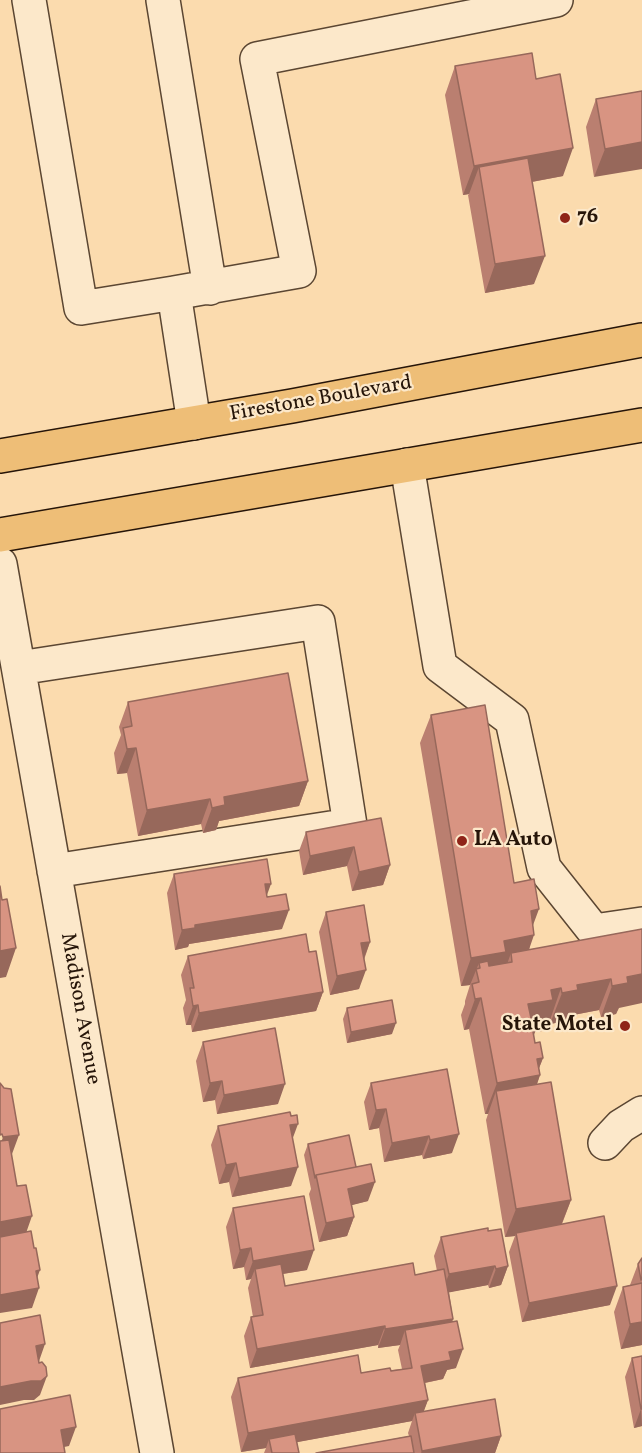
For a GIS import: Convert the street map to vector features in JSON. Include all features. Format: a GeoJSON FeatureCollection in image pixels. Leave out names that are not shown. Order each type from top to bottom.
{"type":"FeatureCollection","features":[{"type":"Feature","properties":{"kind":"main road","name":"Firestone Boulevard"},"geometry":{"type":"LineString","coordinates":[[0,456],[194,423],[642,340]]}},
{"type":"Feature","properties":{"kind":"main road"},"geometry":{"type":"LineString","coordinates":[[0,535],[642,425]]}},
{"type":"Feature","properties":{"kind":"street"},"geometry":{"type":"LineString","coordinates":[[29,0],[81,308],[210,288],[299,271],[257,59],[550,0]]}},
{"type":"Feature","properties":{"kind":"street"},"geometry":{"type":"LineString","coordinates":[[163,0],[210,288]]}},
{"type":"Feature","properties":{"kind":"street"},"geometry":{"type":"LineString","coordinates":[[174,294],[194,423]]}},
{"type":"Feature","properties":{"kind":"street"},"geometry":{"type":"LineString","coordinates":[[407,465],[440,666],[512,720],[544,868],[594,931],[642,924]]}},
{"type":"Feature","properties":{"kind":"street","name":"Madison Avenue"},"geometry":{"type":"LineString","coordinates":[[0,564],[157,1453]]}},
{"type":"Feature","properties":{"kind":"street"},"geometry":{"type":"LineString","coordinates":[[19,668],[318,622],[350,825],[54,871]]}},
{"type":"Feature","properties":{"kind":"street"},"geometry":{"type":"LineString","coordinates":[[606,1143],[621,1126],[642,1113]]}},
{"type":"Feature","properties":{"kind":"building"},"geometry":{"type":"Polygon","coordinates":[[[532,53],[536,79],[560,74],[573,148],[474,166],[455,66],[532,53]]]}},
{"type":"Feature","properties":{"kind":"building"},"geometry":{"type":"Polygon","coordinates":[[[642,91],[642,142],[605,149],[596,99],[642,91]]]}},
{"type":"Feature","properties":{"kind":"building"},"geometry":{"type":"Polygon","coordinates":[[[528,158],[545,256],[495,264],[479,167],[528,158]]]}},
{"type":"Feature","properties":{"kind":"building"},"geometry":{"type":"Polygon","coordinates":[[[288,673],[308,781],[224,797],[225,805],[212,808],[210,799],[147,810],[136,748],[127,749],[123,728],[132,726],[128,702],[288,673]]]}},
{"type":"Feature","properties":{"kind":"building"},"geometry":{"type":"Polygon","coordinates":[[[485,705],[514,883],[534,879],[539,909],[531,911],[534,935],[504,941],[506,952],[471,958],[431,715],[485,705]]]}},
{"type":"Feature","properties":{"kind":"building"},"geometry":{"type":"Polygon","coordinates":[[[381,818],[390,865],[359,872],[354,847],[310,856],[306,832],[381,818]]]}},
{"type":"Feature","properties":{"kind":"building"},"geometry":{"type":"Polygon","coordinates":[[[267,859],[271,884],[265,884],[267,897],[286,894],[289,910],[195,925],[195,928],[182,930],[174,874],[267,859]]]}},
{"type":"Feature","properties":{"kind":"building"},"geometry":{"type":"Polygon","coordinates":[[[0,886],[2,900],[7,899],[16,948],[0,951],[0,886]]]}},
{"type":"Feature","properties":{"kind":"building"},"geometry":{"type":"Polygon","coordinates":[[[364,905],[370,942],[361,943],[366,970],[337,976],[326,912],[364,905]]]}},
{"type":"Feature","properties":{"kind":"building"},"geometry":{"type":"Polygon","coordinates":[[[642,929],[642,974],[627,977],[628,983],[612,986],[611,979],[577,985],[578,990],[562,993],[561,988],[551,990],[553,1000],[528,1004],[531,1018],[536,1018],[537,1025],[532,1026],[535,1043],[540,1042],[543,1058],[537,1059],[540,1075],[497,1083],[481,998],[475,999],[472,984],[479,982],[476,969],[480,968],[479,963],[488,961],[489,966],[512,962],[511,953],[642,929]]]}},
{"type":"Feature","properties":{"kind":"building"},"geometry":{"type":"Polygon","coordinates":[[[306,934],[309,952],[316,951],[323,992],[199,1013],[198,1005],[193,1006],[190,988],[194,988],[188,956],[306,934]]]}},
{"type":"Feature","properties":{"kind":"building"},"geometry":{"type":"Polygon","coordinates":[[[392,1000],[396,1023],[351,1032],[347,1008],[392,1000]]]}},
{"type":"Feature","properties":{"kind":"building"},"geometry":{"type":"Polygon","coordinates":[[[275,1028],[285,1084],[224,1095],[222,1081],[210,1083],[203,1042],[275,1028]]]}},
{"type":"Feature","properties":{"kind":"building"},"geometry":{"type":"Polygon","coordinates":[[[447,1069],[459,1134],[430,1140],[429,1136],[392,1143],[386,1109],[376,1110],[371,1083],[447,1069]]]}},
{"type":"Feature","properties":{"kind":"building"},"geometry":{"type":"Polygon","coordinates":[[[551,1082],[571,1200],[516,1209],[496,1091],[551,1082]]]}},
{"type":"Feature","properties":{"kind":"building"},"geometry":{"type":"Polygon","coordinates":[[[0,1083],[4,1088],[11,1089],[19,1135],[3,1137],[2,1134],[0,1135],[0,1083]]]}},
{"type":"Feature","properties":{"kind":"building"},"geometry":{"type":"Polygon","coordinates":[[[290,1112],[291,1116],[297,1115],[298,1124],[290,1125],[298,1167],[239,1178],[236,1163],[226,1165],[218,1126],[290,1112]]]}},
{"type":"Feature","properties":{"kind":"building"},"geometry":{"type":"Polygon","coordinates":[[[349,1135],[356,1167],[316,1175],[315,1178],[308,1144],[349,1135]]]}},
{"type":"Feature","properties":{"kind":"building"},"geometry":{"type":"Polygon","coordinates":[[[9,1140],[17,1186],[26,1185],[32,1216],[0,1222],[0,1141],[9,1140]]]}},
{"type":"Feature","properties":{"kind":"building"},"geometry":{"type":"Polygon","coordinates":[[[371,1164],[375,1182],[348,1189],[354,1217],[326,1223],[316,1175],[371,1164]]]}},
{"type":"Feature","properties":{"kind":"building"},"geometry":{"type":"Polygon","coordinates":[[[304,1196],[314,1250],[253,1261],[251,1248],[240,1250],[233,1208],[304,1196]]]}},
{"type":"Feature","properties":{"kind":"building"},"geometry":{"type":"Polygon","coordinates":[[[604,1216],[617,1286],[529,1303],[516,1233],[604,1216]]]}},
{"type":"Feature","properties":{"kind":"building"},"geometry":{"type":"Polygon","coordinates":[[[488,1228],[488,1231],[501,1229],[508,1266],[449,1274],[441,1237],[488,1228]]]}},
{"type":"Feature","properties":{"kind":"building"},"geometry":{"type":"Polygon","coordinates":[[[31,1231],[40,1270],[36,1271],[39,1288],[0,1295],[0,1237],[31,1231]]]}},
{"type":"Feature","properties":{"kind":"building"},"geometry":{"type":"Polygon","coordinates":[[[642,1258],[642,1279],[641,1280],[638,1264],[642,1258]]]}},
{"type":"Feature","properties":{"kind":"building"},"geometry":{"type":"Polygon","coordinates":[[[413,1263],[415,1275],[444,1269],[453,1319],[385,1329],[385,1326],[257,1349],[251,1317],[263,1315],[255,1269],[281,1264],[285,1286],[413,1263]]]}},
{"type":"Feature","properties":{"kind":"building"},"geometry":{"type":"Polygon","coordinates":[[[642,1283],[642,1322],[630,1324],[623,1287],[642,1283]]]}},
{"type":"Feature","properties":{"kind":"building"},"geometry":{"type":"Polygon","coordinates":[[[40,1315],[45,1344],[36,1346],[39,1363],[42,1362],[46,1367],[47,1376],[41,1381],[0,1387],[0,1323],[40,1315]]]}},
{"type":"Feature","properties":{"kind":"building"},"geometry":{"type":"Polygon","coordinates":[[[457,1321],[463,1349],[449,1352],[451,1360],[421,1366],[428,1400],[248,1433],[238,1378],[358,1355],[361,1373],[390,1368],[391,1371],[412,1368],[405,1330],[457,1321]]]}},
{"type":"Feature","properties":{"kind":"building"},"geometry":{"type":"Polygon","coordinates":[[[642,1356],[642,1409],[641,1409],[632,1358],[642,1356]]]}},
{"type":"Feature","properties":{"kind":"building"},"geometry":{"type":"Polygon","coordinates":[[[70,1395],[76,1427],[61,1430],[65,1453],[0,1453],[0,1409],[70,1395]]]}},
{"type":"Feature","properties":{"kind":"building"},"geometry":{"type":"Polygon","coordinates":[[[495,1399],[501,1436],[422,1451],[415,1413],[495,1399]]]}},
{"type":"Feature","properties":{"kind":"building"},"geometry":{"type":"Polygon","coordinates":[[[295,1434],[299,1453],[272,1453],[269,1439],[295,1434]]]}},
{"type":"Feature","properties":{"kind":"building"},"geometry":{"type":"Polygon","coordinates":[[[411,1436],[414,1453],[316,1453],[411,1436]]]}},
{"type":"Feature","properties":{"kind":"place","name":"76"},"geometry":{"type":"Point","coordinates":[565,218]}},
{"type":"Feature","properties":{"kind":"place","name":"LA Auto"},"geometry":{"type":"Point","coordinates":[462,841]}},
{"type":"Feature","properties":{"kind":"place","name":"State Motel"},"geometry":{"type":"Point","coordinates":[625,1026]}}]}
